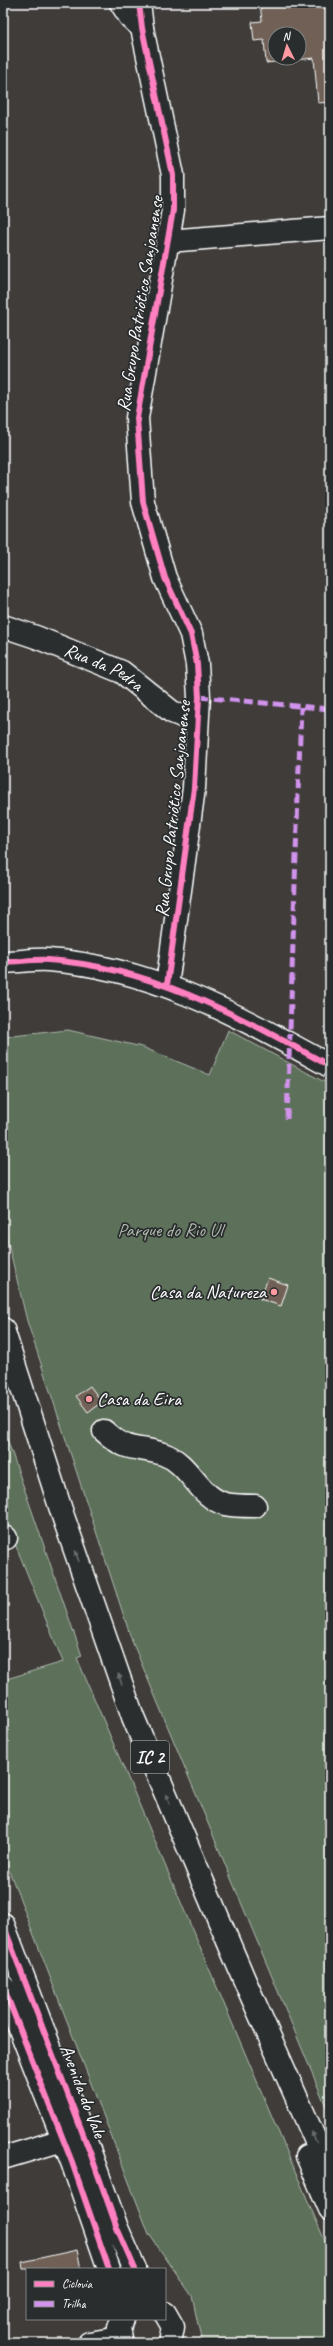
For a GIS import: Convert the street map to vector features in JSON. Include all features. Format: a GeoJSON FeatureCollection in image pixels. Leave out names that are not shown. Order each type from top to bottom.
{"type":"FeatureCollection","features":[{"type":"Feature","properties":{"kind":"main road"},"geometry":{"type":"LineString","coordinates":[[121,3],[130,17],[142,28]]}},
{"type":"Feature","properties":{"kind":"main road","name":"Rua Grupo Patriótico Sanjoanense"},"geometry":{"type":"LineString","coordinates":[[139,3],[142,28],[173,175],[173,210],[137,418],[143,502],[165,578],[191,634],[197,664],[200,697],[197,722],[194,788],[167,985]]}},
{"type":"Feature","properties":{"kind":"main road"},"geometry":{"type":"LineString","coordinates":[[168,241],[330,228]]}},
{"type":"Feature","properties":{"kind":"main road","name":"Rua da Pedra"},"geometry":{"type":"LineString","coordinates":[[3,626],[36,637],[122,672],[172,712],[197,722]]}},
{"type":"Feature","properties":{"kind":"main road"},"geometry":{"type":"LineString","coordinates":[[3,962],[47,960],[83,964],[167,985],[236,1015],[330,1066]]}},
{"type":"Feature","properties":{"kind":"main road","name":"IC 2"},"geometry":{"type":"LineString","coordinates":[[3,1329],[63,1516],[133,1717],[244,1979],[330,2173]]}},
{"type":"Feature","properties":{"kind":"main road","name":"IC 2"},"geometry":{"type":"LineString","coordinates":[[3,1379],[48,1520],[119,1722],[330,2209]]}},
{"type":"Feature","properties":{"kind":"main road"},"geometry":{"type":"LineString","coordinates":[[104,1431],[117,1443],[132,1449],[163,1454],[183,1465],[209,1495],[224,1504],[256,1506]]}},
{"type":"Feature","properties":{"kind":"main road","name":"Avenida do Vale"},"geometry":{"type":"LineString","coordinates":[[3,1924],[89,2148],[117,2228],[134,2268]]}},
{"type":"Feature","properties":{"kind":"main road","name":"Avenida do Vale"},"geometry":{"type":"LineString","coordinates":[[3,1986],[63,2140],[109,2268]]}},
{"type":"Feature","properties":{"kind":"main road"},"geometry":{"type":"LineString","coordinates":[[3,2158],[63,2140]]}},
{"type":"Feature","properties":{"kind":"main road"},"geometry":{"type":"LineString","coordinates":[[166,2315],[173,2327],[170,2343]]}},
{"type":"Feature","properties":{"kind":"main road"},"geometry":{"type":"LineString","coordinates":[[89,2343],[122,2328]]}},
{"type":"Feature","properties":{"kind":"green space","name":"Parque do Rio Ul"},"geometry":{"type":"Polygon","coordinates":[[[68,1030],[142,1047],[210,1075],[228,1030],[330,1085],[330,2116],[132,1641],[27,1321],[3,1222],[3,1037],[68,1030]]]}},
{"type":"Feature","properties":{"kind":"green space"},"geometry":{"type":"Polygon","coordinates":[[[3,1427],[82,1656],[77,1658],[330,2253],[330,2343],[202,2343],[192,2296],[149,2234],[3,1855],[3,1680],[63,1662],[3,1514],[3,1427]]]}},
{"type":"Feature","properties":{"kind":"building"},"geometry":{"type":"Polygon","coordinates":[[[260,3],[330,3],[330,102],[318,103],[314,58],[307,59],[307,26],[267,26],[266,63],[264,40],[254,41],[252,22],[262,21],[260,3]]]}},
{"type":"Feature","properties":{"kind":"building","name":"Casa da Natureza"},"geometry":{"type":"Polygon","coordinates":[[[268,1278],[288,1285],[281,1306],[260,1299],[268,1278]]]}},
{"type":"Feature","properties":{"kind":"building","name":"Casa da Eira"},"geometry":{"type":"Polygon","coordinates":[[[90,1386],[102,1402],[88,1412],[76,1396],[90,1386]]]}},
{"type":"Feature","properties":{"kind":"building"},"geometry":{"type":"Polygon","coordinates":[[[77,2250],[81,2268],[23,2269],[22,2262],[77,2250]]]}},
{"type":"Feature","properties":{"kind":"marked path"},"geometry":{"type":"LineString","coordinates":[[199,697],[330,709]]}},
{"type":"Feature","properties":{"kind":"marked path"},"geometry":{"type":"LineString","coordinates":[[287,1119],[301,707]]}},
{"type":"Feature","properties":{"kind":"cycle path"},"geometry":{"type":"LineString","coordinates":[[139,3],[142,28],[173,175],[173,210],[137,418],[143,502],[165,578],[191,634],[197,664],[199,697],[194,788],[167,985]]}},
{"type":"Feature","properties":{"kind":"cycle path"},"geometry":{"type":"LineString","coordinates":[[3,962],[48,960],[87,965],[124,973],[160,984],[195,997],[229,1013],[330,1066]]}},
{"type":"Feature","properties":{"kind":"cycle path"},"geometry":{"type":"LineString","coordinates":[[3,1924],[91,2155],[117,2228],[135,2268]]}},
{"type":"Feature","properties":{"kind":"cycle path"},"geometry":{"type":"LineString","coordinates":[[3,1986],[72,2162],[109,2268]]}},
{"type":"Feature","properties":{"kind":"place","name":"Casa da Natureza"},"geometry":{"type":"Point","coordinates":[274,1292]}},
{"type":"Feature","properties":{"kind":"place","name":"Casa da Eira"},"geometry":{"type":"Point","coordinates":[89,1399]}}]}
